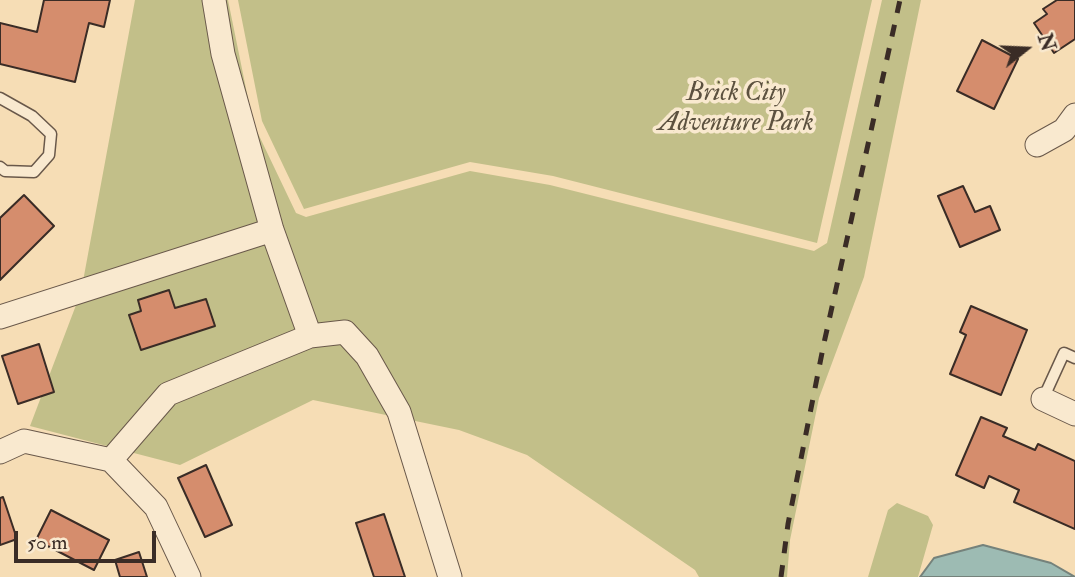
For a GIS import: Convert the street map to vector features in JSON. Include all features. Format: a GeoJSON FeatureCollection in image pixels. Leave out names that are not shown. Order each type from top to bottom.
{"type":"FeatureCollection","features":[{"type":"Feature","properties":{"kind":"street"},"geometry":{"type":"LineString","coordinates":[[214,0],[223,54],[272,230],[310,336]]}},
{"type":"Feature","properties":{"kind":"street"},"geometry":{"type":"LineString","coordinates":[[1037,145],[1065,130],[1075,115]]}},
{"type":"Feature","properties":{"kind":"street"},"geometry":{"type":"LineString","coordinates":[[0,317],[272,230]]}},
{"type":"Feature","properties":{"kind":"street"},"geometry":{"type":"LineString","coordinates":[[111,460],[168,394],[310,336],[345,332],[367,356],[399,412],[450,577]]}},
{"type":"Feature","properties":{"kind":"street"},"geometry":{"type":"LineString","coordinates":[[1043,399],[1075,414]]}},
{"type":"Feature","properties":{"kind":"street"},"geometry":{"type":"LineString","coordinates":[[0,452],[24,441],[111,460],[156,507],[190,577]]}},
{"type":"Feature","properties":{"kind":"lane"},"geometry":{"type":"LineString","coordinates":[[0,98],[32,116],[51,134],[48,155],[34,172],[5,171],[0,167]]}},
{"type":"Feature","properties":{"kind":"lane"},"geometry":{"type":"LineString","coordinates":[[1043,399],[1064,353],[1075,358]]}},
{"type":"Feature","properties":{"kind":"green space"},"geometry":{"type":"Polygon","coordinates":[[[135,0],[228,0],[253,123],[296,213],[306,217],[470,171],[550,185],[814,251],[827,243],[882,0],[921,0],[864,277],[819,398],[790,540],[787,577],[699,577],[695,570],[527,455],[459,430],[313,400],[180,465],[30,426],[81,292],[135,0]]]}},
{"type":"Feature","properties":{"kind":"green space","name":"Brick City Adventure Park"},"geometry":{"type":"Polygon","coordinates":[[[238,0],[872,0],[817,243],[553,176],[470,162],[304,209],[262,121],[238,0]]]}},
{"type":"Feature","properties":{"kind":"green space"},"geometry":{"type":"Polygon","coordinates":[[[897,503],[928,516],[933,525],[918,577],[868,577],[888,510],[897,503]]]}},
{"type":"Feature","properties":{"kind":"water"},"geometry":{"type":"Polygon","coordinates":[[[983,545],[1051,563],[1075,577],[920,577],[934,558],[983,545]]]}},
{"type":"Feature","properties":{"kind":"building"},"geometry":{"type":"Polygon","coordinates":[[[44,0],[110,0],[104,27],[89,23],[75,82],[0,64],[0,23],[37,32],[44,0]]]}},
{"type":"Feature","properties":{"kind":"building"},"geometry":{"type":"Polygon","coordinates":[[[1057,0],[1075,0],[1075,39],[1054,53],[1034,23],[1047,14],[1043,9],[1057,0]]]}},
{"type":"Feature","properties":{"kind":"building"},"geometry":{"type":"Polygon","coordinates":[[[982,40],[1018,59],[994,109],[957,91],[982,40]]]}},
{"type":"Feature","properties":{"kind":"building"},"geometry":{"type":"Polygon","coordinates":[[[963,186],[975,212],[990,206],[1000,230],[960,247],[938,196],[963,186]]]}},
{"type":"Feature","properties":{"kind":"building"},"geometry":{"type":"Polygon","coordinates":[[[24,195],[54,226],[0,280],[0,218],[24,195]]]}},
{"type":"Feature","properties":{"kind":"building"},"geometry":{"type":"Polygon","coordinates":[[[169,290],[175,308],[206,299],[215,326],[141,350],[129,315],[141,311],[138,300],[169,290]]]}},
{"type":"Feature","properties":{"kind":"building"},"geometry":{"type":"Polygon","coordinates":[[[971,306],[1027,330],[1001,395],[950,374],[966,335],[960,332],[971,306]]]}},
{"type":"Feature","properties":{"kind":"building"},"geometry":{"type":"Polygon","coordinates":[[[39,344],[54,392],[18,404],[2,356],[39,344]]]}},
{"type":"Feature","properties":{"kind":"building"},"geometry":{"type":"Polygon","coordinates":[[[981,417],[1007,428],[1003,436],[1035,450],[1038,444],[1075,461],[1075,529],[1014,502],[1019,490],[989,476],[984,488],[956,475],[981,417]]]}},
{"type":"Feature","properties":{"kind":"building"},"geometry":{"type":"Polygon","coordinates":[[[206,465],[232,525],[205,537],[178,478],[206,465]]]}},
{"type":"Feature","properties":{"kind":"building"},"geometry":{"type":"Polygon","coordinates":[[[3,497],[17,539],[0,545],[0,498],[3,497]]]}},
{"type":"Feature","properties":{"kind":"building"},"geometry":{"type":"Polygon","coordinates":[[[51,510],[109,540],[94,570],[36,540],[51,510]]]}},
{"type":"Feature","properties":{"kind":"building"},"geometry":{"type":"Polygon","coordinates":[[[384,514],[405,577],[374,577],[356,523],[384,514]]]}},
{"type":"Feature","properties":{"kind":"building"},"geometry":{"type":"Polygon","coordinates":[[[139,552],[147,577],[120,577],[115,560],[139,552]]]}},
{"type":"Feature","properties":{"kind":"railway"},"geometry":{"type":"LineString","coordinates":[[781,577],[788,524],[824,343],[900,0]]}}]}
